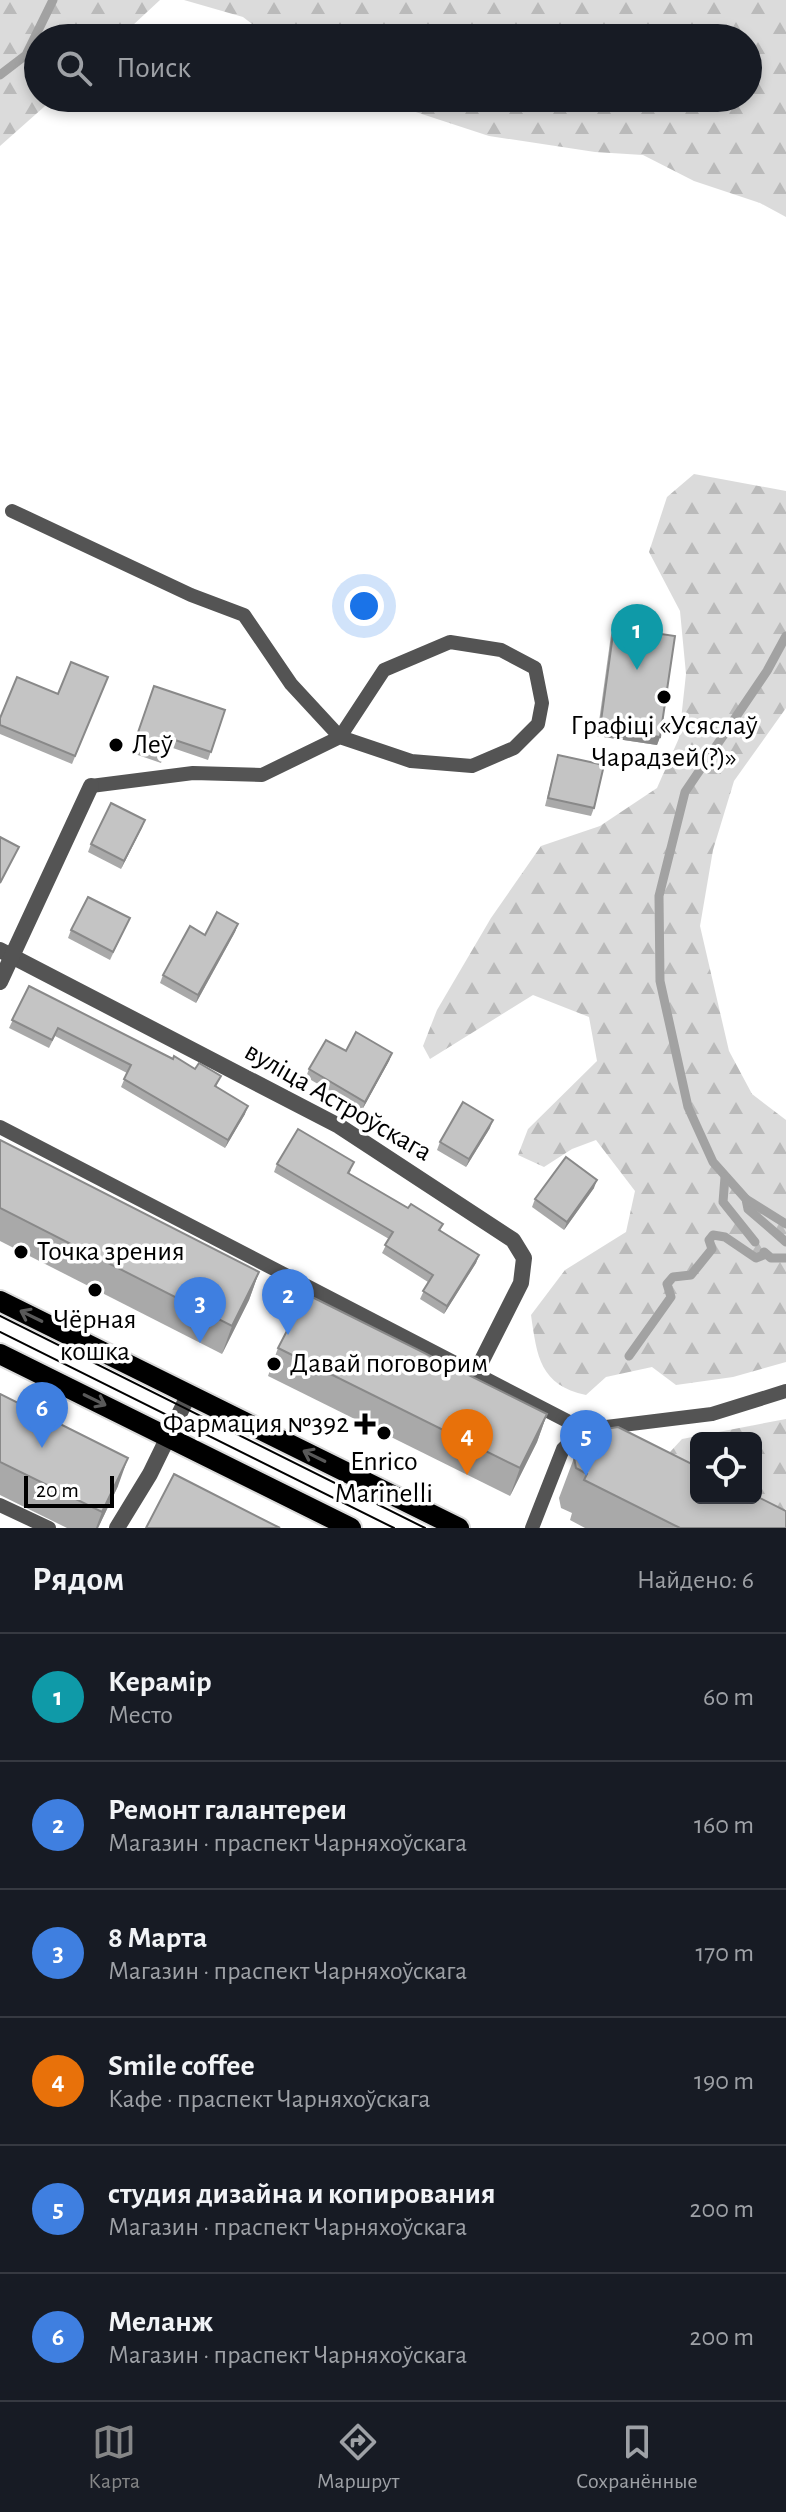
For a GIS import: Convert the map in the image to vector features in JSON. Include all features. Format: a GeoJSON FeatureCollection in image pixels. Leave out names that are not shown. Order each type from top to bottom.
{"type":"FeatureCollection","features":[{"type":"Feature","properties":{"kind":"main road"},"geometry":{"type":"LineString","coordinates":[[0,1301],[459,1528]]}},
{"type":"Feature","properties":{"kind":"main road"},"geometry":{"type":"LineString","coordinates":[[0,1354],[351,1528]]}},
{"type":"Feature","properties":{"kind":"street"},"geometry":{"type":"LineString","coordinates":[[0,982],[7,954],[91,786]]}},
{"type":"Feature","properties":{"kind":"street","name":"вуліца Астроўскага"},"geometry":{"type":"LineString","coordinates":[[7,954],[339,1126],[513,1240],[524,1258],[521,1283],[475,1374]]}},
{"type":"Feature","properties":{"kind":"street"},"geometry":{"type":"LineString","coordinates":[[117,1528],[189,1394]]}},
{"type":"Feature","properties":{"kind":"lane"},"geometry":{"type":"LineString","coordinates":[[12,511],[191,595],[244,615],[291,684],[340,737],[411,761],[472,766],[514,748],[538,724],[542,703],[535,668],[501,650],[450,642],[384,670],[340,737],[262,775],[193,773],[91,786]]}},
{"type":"Feature","properties":{"kind":"lane"},"geometry":{"type":"LineString","coordinates":[[0,1127],[611,1443]]}},
{"type":"Feature","properties":{"kind":"lane"},"geometry":{"type":"LineString","coordinates":[[532,1528],[563,1449],[582,1430],[712,1414],[786,1391]]}},
{"type":"Feature","properties":{"kind":"lane"},"geometry":{"type":"LineString","coordinates":[[0,1505],[49,1528]]}},
{"type":"Feature","properties":{"kind":"green space"},"geometry":{"type":"Polygon","coordinates":[[[0,0],[160,0],[134,24],[24,24],[24,112],[38,112],[0,146],[0,0]]]}},
{"type":"Feature","properties":{"kind":"green space"},"geometry":{"type":"Polygon","coordinates":[[[184,0],[786,0],[786,217],[760,203],[694,181],[643,155],[595,152],[489,136],[416,112],[762,112],[762,24],[252,24],[243,17],[184,0]]]}},
{"type":"Feature","properties":{"kind":"green space"},"geometry":{"type":"Polygon","coordinates":[[[694,474],[786,491],[786,708],[734,781],[713,850],[700,926],[729,1051],[752,1094],[786,1120],[786,1362],[733,1377],[676,1385],[652,1367],[606,1377],[586,1395],[559,1384],[550,1376],[539,1356],[531,1315],[565,1270],[626,1232],[635,1191],[596,1140],[572,1149],[544,1167],[518,1155],[528,1129],[597,1061],[589,1017],[533,995],[430,1059],[423,1046],[437,1010],[491,918],[541,846],[600,826],[657,788],[679,738],[686,674],[680,611],[649,552],[667,497],[694,474]]]}},
{"type":"Feature","properties":{"kind":"green space"},"geometry":{"type":"Polygon","coordinates":[[[786,1419],[786,1509],[779,1513],[762,1502],[762,1432],[718,1432],[786,1419]]]}},
{"type":"Feature","properties":{"kind":"green space"},"geometry":{"type":"Polygon","coordinates":[[[690,1437],[690,1473],[679,1468],[670,1452],[682,1439],[690,1437]]]}},
{"type":"Feature","properties":{"kind":"building"},"geometry":{"type":"Polygon","coordinates":[[[614,627],[675,636],[660,737],[600,728],[614,627]]]}},
{"type":"Feature","properties":{"kind":"building"},"geometry":{"type":"Polygon","coordinates":[[[71,662],[108,677],[75,756],[0,725],[17,677],[58,694],[71,662]]]}},
{"type":"Feature","properties":{"kind":"building"},"geometry":{"type":"Polygon","coordinates":[[[154,686],[225,710],[211,752],[169,738],[164,754],[134,744],[154,686]]]}},
{"type":"Feature","properties":{"kind":"building"},"geometry":{"type":"Polygon","coordinates":[[[558,755],[604,765],[594,808],[548,798],[558,755]]]}},
{"type":"Feature","properties":{"kind":"building"},"geometry":{"type":"Polygon","coordinates":[[[111,803],[145,820],[124,861],[91,844],[111,803]]]}},
{"type":"Feature","properties":{"kind":"building"},"geometry":{"type":"Polygon","coordinates":[[[0,837],[19,847],[0,883],[0,837]]]}},
{"type":"Feature","properties":{"kind":"building"},"geometry":{"type":"Polygon","coordinates":[[[88,897],[130,918],[113,952],[71,930],[88,897]]]}},
{"type":"Feature","properties":{"kind":"building"},"geometry":{"type":"Polygon","coordinates":[[[217,912],[238,924],[198,995],[163,975],[190,926],[205,935],[217,912]]]}},
{"type":"Feature","properties":{"kind":"building"},"geometry":{"type":"Polygon","coordinates":[[[29,986],[173,1059],[174,1056],[195,1069],[199,1063],[221,1076],[215,1086],[248,1106],[228,1140],[124,1079],[131,1065],[58,1028],[52,1040],[12,1020],[29,986]]]}},
{"type":"Feature","properties":{"kind":"building"},"geometry":{"type":"Polygon","coordinates":[[[356,1032],[392,1053],[365,1102],[309,1069],[326,1040],[346,1051],[356,1032]]]}},
{"type":"Feature","properties":{"kind":"building"},"geometry":{"type":"Polygon","coordinates":[[[463,1102],[493,1120],[469,1159],[440,1142],[463,1102]]]}},
{"type":"Feature","properties":{"kind":"building"},"geometry":{"type":"Polygon","coordinates":[[[298,1129],[354,1162],[348,1173],[408,1208],[411,1204],[443,1224],[439,1230],[479,1255],[447,1306],[423,1291],[433,1275],[385,1245],[393,1232],[277,1164],[298,1129]]]}},
{"type":"Feature","properties":{"kind":"building"},"geometry":{"type":"Polygon","coordinates":[[[0,1140],[259,1272],[232,1326],[0,1208],[0,1140]]]}},
{"type":"Feature","properties":{"kind":"building"},"geometry":{"type":"Polygon","coordinates":[[[566,1157],[597,1180],[567,1222],[535,1199],[566,1157]]]}},
{"type":"Feature","properties":{"kind":"building"},"geometry":{"type":"Polygon","coordinates":[[[306,1294],[547,1414],[520,1468],[278,1348],[306,1294]]]}},
{"type":"Feature","properties":{"kind":"building"},"geometry":{"type":"Polygon","coordinates":[[[0,1394],[128,1458],[102,1512],[0,1462],[0,1394]]]}},
{"type":"Feature","properties":{"kind":"building"},"geometry":{"type":"Polygon","coordinates":[[[618,1427],[690,1463],[690,1504],[762,1504],[762,1499],[786,1511],[786,1528],[680,1528],[584,1480],[587,1474],[576,1468],[574,1458],[587,1432],[618,1427]]]}},
{"type":"Feature","properties":{"kind":"building"},"geometry":{"type":"Polygon","coordinates":[[[174,1474],[280,1528],[146,1528],[174,1474]]]}},
{"type":"Feature","properties":{"kind":"waterway"},"geometry":{"type":"LineString","coordinates":[[41,24],[53,0]]}},
{"type":"Feature","properties":{"kind":"waterway"},"geometry":{"type":"LineString","coordinates":[[0,75],[24,57]]}},
{"type":"Feature","properties":{"kind":"waterway"},"geometry":{"type":"LineString","coordinates":[[786,636],[767,671],[685,792],[659,896],[660,981],[688,1107],[713,1162],[746,1199],[748,1209],[786,1242]]}},
{"type":"Feature","properties":{"kind":"waterway"},"geometry":{"type":"LineString","coordinates":[[725,1177],[723,1202],[755,1242]]}},
{"type":"Feature","properties":{"kind":"waterway"},"geometry":{"type":"LineString","coordinates":[[746,1199],[786,1224]]}},
{"type":"Feature","properties":{"kind":"waterway"},"geometry":{"type":"LineString","coordinates":[[629,1356],[671,1297],[667,1284],[673,1277],[691,1275],[712,1249],[709,1240],[713,1235],[725,1237],[756,1258],[766,1254]]}},
{"type":"Feature","properties":{"kind":"waterway"},"geometry":{"type":"LineString","coordinates":[[764,1252],[771,1258],[786,1258]]}},
{"type":"Feature","properties":{"kind":"tram line"},"geometry":{"type":"LineString","coordinates":[[0,1316],[425,1528]]}},
{"type":"Feature","properties":{"kind":"tram line"},"geometry":{"type":"LineString","coordinates":[[0,1332],[394,1528]]}},
{"type":"Feature","properties":{"kind":"place","name":"Керамір"},"geometry":{"type":"Point","coordinates":[637,670]}},
{"type":"Feature","properties":{"kind":"place","name":"Графіці «Усяслаў Чарадзей(?)»"},"geometry":{"type":"Point","coordinates":[664,697]}},
{"type":"Feature","properties":{"kind":"place","name":"Леў"},"geometry":{"type":"Point","coordinates":[116,745]}},
{"type":"Feature","properties":{"kind":"place","name":"Точка зрения"},"geometry":{"type":"Point","coordinates":[21,1252]}},
{"type":"Feature","properties":{"kind":"place","name":"Чёрная кошка"},"geometry":{"type":"Point","coordinates":[95,1290]}},
{"type":"Feature","properties":{"kind":"place","name":"Ремонт галантереи"},"geometry":{"type":"Point","coordinates":[288,1335]}},
{"type":"Feature","properties":{"kind":"place","name":"8 Марта"},"geometry":{"type":"Point","coordinates":[200,1343]}},
{"type":"Feature","properties":{"kind":"place","name":"Давай поговорим"},"geometry":{"type":"Point","coordinates":[274,1364]}},
{"type":"Feature","properties":{"kind":"place","name":"Фармация №392"},"geometry":{"type":"Point","coordinates":[365,1424]}},
{"type":"Feature","properties":{"kind":"place","name":"Enrico Marinelli"},"geometry":{"type":"Point","coordinates":[384,1433]}},
{"type":"Feature","properties":{"kind":"place","name":"Меланж"},"geometry":{"type":"Point","coordinates":[42,1448]}},
{"type":"Feature","properties":{"kind":"place","name":"Smile coffee"},"geometry":{"type":"Point","coordinates":[467,1475]}},
{"type":"Feature","properties":{"kind":"place","name":"студия дизайна и копирования"},"geometry":{"type":"Point","coordinates":[586,1476]}}]}
